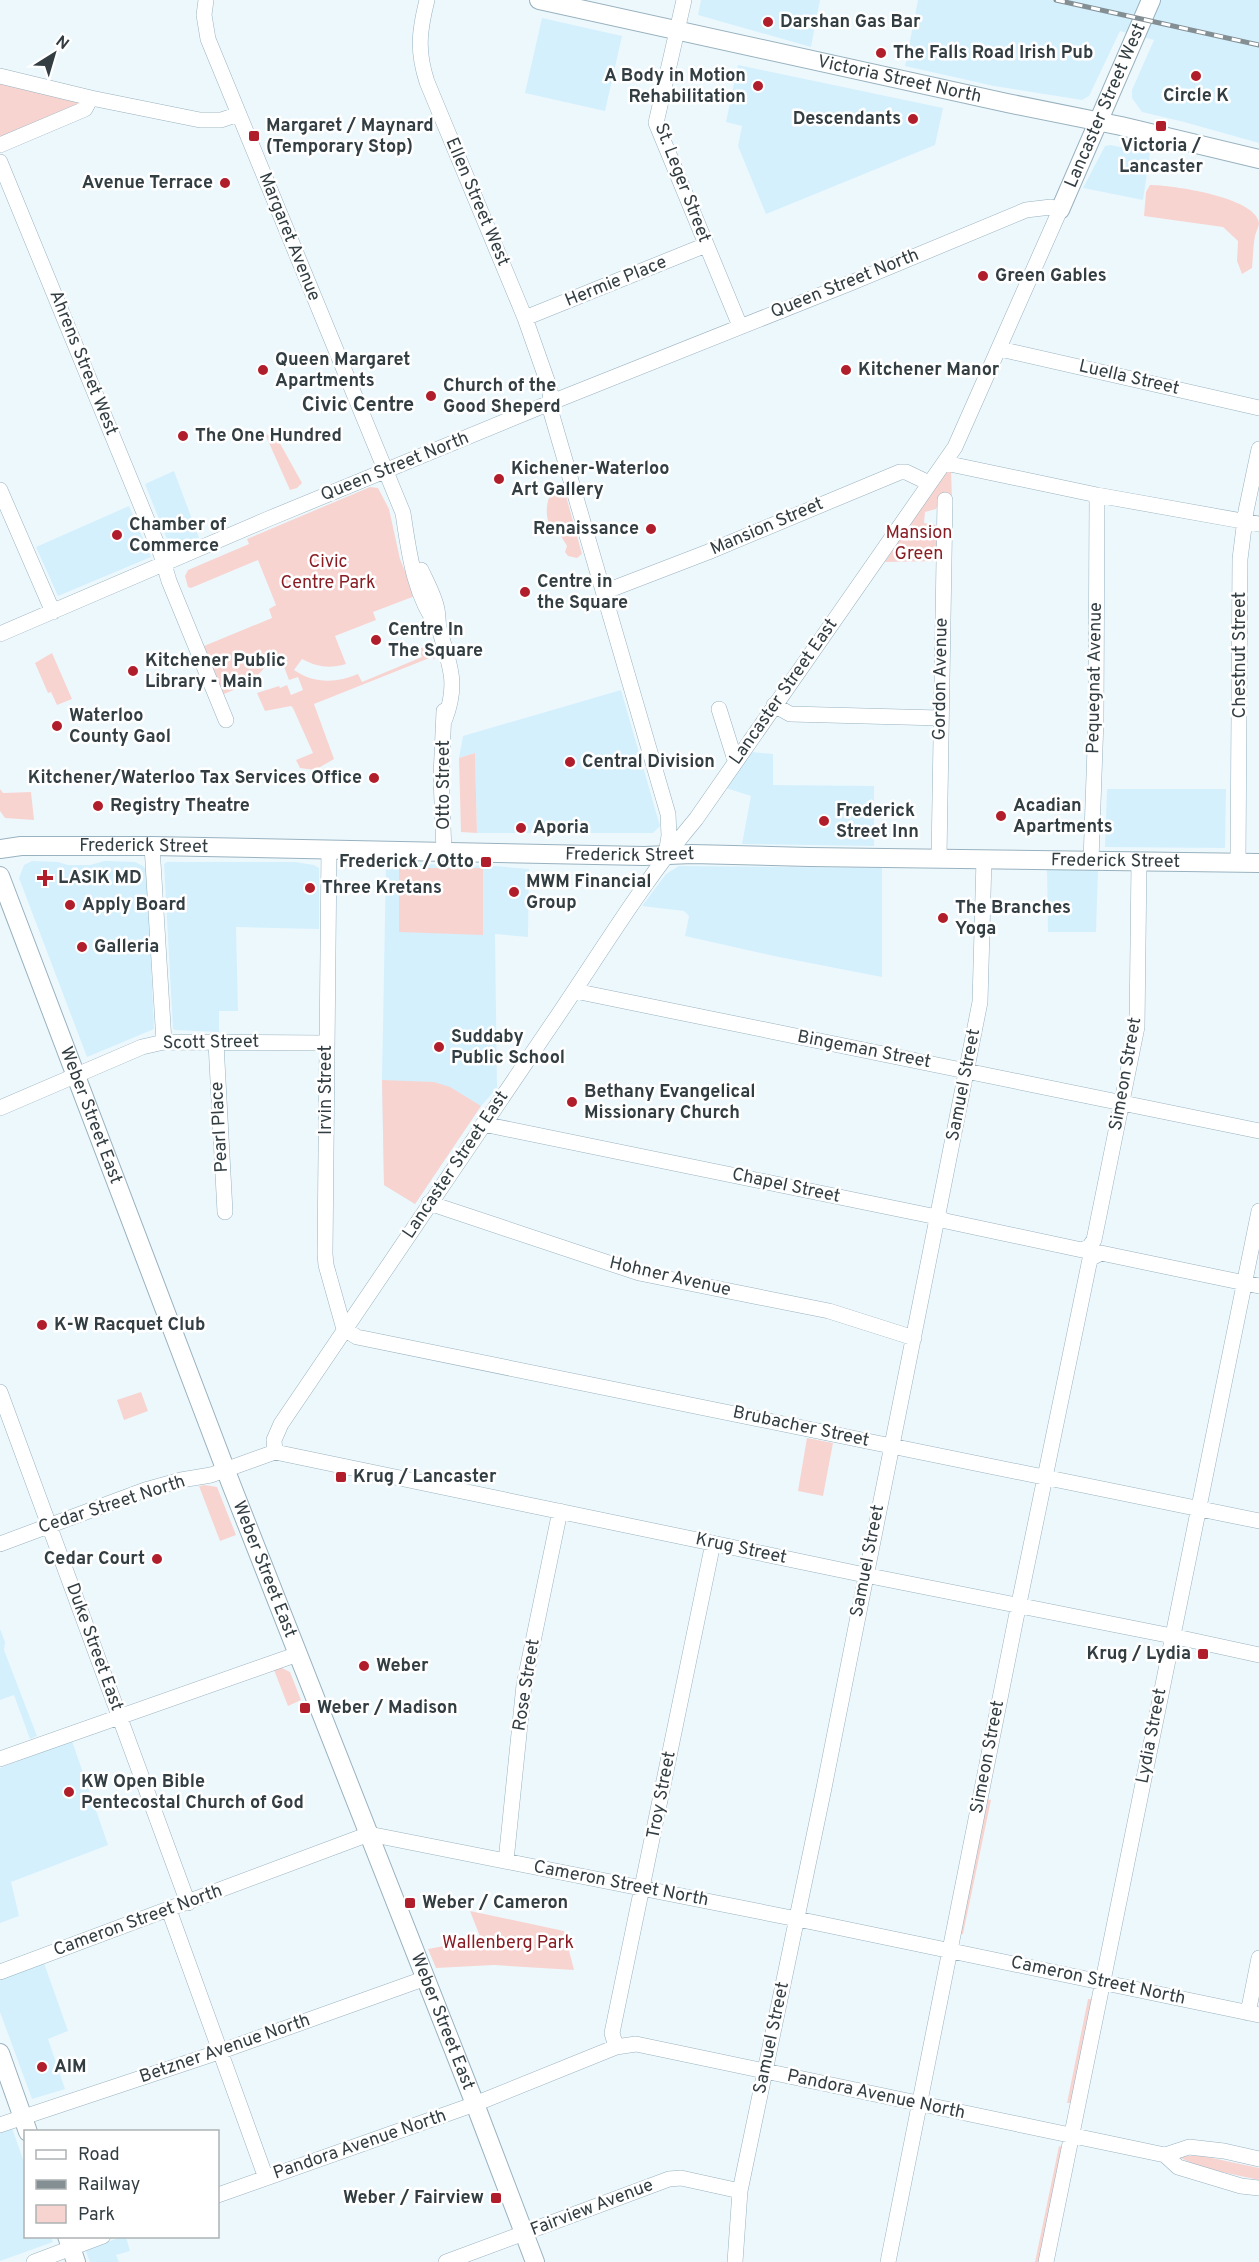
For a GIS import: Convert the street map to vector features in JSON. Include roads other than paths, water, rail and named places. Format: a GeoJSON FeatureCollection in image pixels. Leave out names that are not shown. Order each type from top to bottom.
{"type":"FeatureCollection","features":[{"type":"Feature","properties":{"kind":"main road","name":"Victoria Street North"},"geometry":{"type":"LineString","coordinates":[[539,0],[1098,121],[1259,159]]}},
{"type":"Feature","properties":{"kind":"main road","name":"Lancaster Street West"},"geometry":{"type":"LineString","coordinates":[[1060,210],[1150,0]]}},
{"type":"Feature","properties":{"kind":"main road","name":"Frederick Street"},"geometry":{"type":"LineString","coordinates":[[0,849],[21,846],[152,846],[666,856],[692,854],[1259,863]]}},
{"type":"Feature","properties":{"kind":"main road","name":"Weber Street East"},"geometry":{"type":"LineString","coordinates":[[0,876],[226,1470],[535,2262]]}},
{"type":"Feature","properties":{"kind":"main road"},"geometry":{"type":"LineString","coordinates":[[0,2053],[25,2124]]}},
{"type":"Feature","properties":{"kind":"street","name":"Margaret Avenue"},"geometry":{"type":"LineString","coordinates":[[206,0],[204,15],[208,39],[386,471]]}},
{"type":"Feature","properties":{"kind":"street","name":"Ellen Street West"},"geometry":{"type":"LineString","coordinates":[[427,0],[421,24],[420,61],[525,318],[550,389],[552,416],[668,814],[669,836],[666,856]]}},
{"type":"Feature","properties":{"kind":"street","name":"St. Leger Street"},"geometry":{"type":"LineString","coordinates":[[684,0],[656,123],[740,326]]}},
{"type":"Feature","properties":{"kind":"street"},"geometry":{"type":"LineString","coordinates":[[0,76],[91,98],[200,120],[221,120],[239,114]]}},
{"type":"Feature","properties":{"kind":"street"},"geometry":{"type":"LineString","coordinates":[[0,145],[85,109],[91,98]]}},
{"type":"Feature","properties":{"kind":"street","name":"Ahrens Street West"},"geometry":{"type":"LineString","coordinates":[[0,162],[226,720]]}},
{"type":"Feature","properties":{"kind":"street","name":"Queen Street North"},"geometry":{"type":"LineString","coordinates":[[0,634],[552,402],[1026,210],[1051,207],[1060,210]]}},
{"type":"Feature","properties":{"kind":"street","name":"Lancaster Street East"},"geometry":{"type":"LineString","coordinates":[[274,1452],[274,1440],[281,1424],[429,1203],[666,856],[696,819],[735,760],[945,463],[955,447],[1000,349],[1060,210]]}},
{"type":"Feature","properties":{"kind":"street","name":"Hermie Place"},"geometry":{"type":"LineString","coordinates":[[525,318],[706,245]]}},
{"type":"Feature","properties":{"kind":"street","name":"Luella Street"},"geometry":{"type":"LineString","coordinates":[[1000,349],[1259,408]]}},
{"type":"Feature","properties":{"kind":"street","name":"Chestnut Street"},"geometry":{"type":"LineString","coordinates":[[1238,863],[1240,560],[1252,523],[1259,449]]}},
{"type":"Feature","properties":{"kind":"street"},"geometry":{"type":"LineString","coordinates":[[945,463],[1097,495],[1252,523]]}},
{"type":"Feature","properties":{"kind":"street","name":"Otto Street"},"geometry":{"type":"LineString","coordinates":[[386,471],[403,513],[411,556],[431,590],[437,609],[439,628],[450,660],[453,696],[445,719],[441,777],[444,852]]}},
{"type":"Feature","properties":{"kind":"street","name":"Mansion Street"},"geometry":{"type":"LineString","coordinates":[[604,592],[708,552],[900,472],[906,472],[929,483]]}},
{"type":"Feature","properties":{"kind":"street"},"geometry":{"type":"LineString","coordinates":[[0,490],[53,612]]}},
{"type":"Feature","properties":{"kind":"street","name":"Pequegnat Avenue"},"geometry":{"type":"LineString","coordinates":[[1092,861],[1097,495]]}},
{"type":"Feature","properties":{"kind":"street","name":"Gordon Avenue"},"geometry":{"type":"LineString","coordinates":[[939,858],[945,500]]}},
{"type":"Feature","properties":{"kind":"street"},"geometry":{"type":"LineString","coordinates":[[774,705],[790,714],[940,718]]}},
{"type":"Feature","properties":{"kind":"street"},"geometry":{"type":"LineString","coordinates":[[719,709],[735,760]]}},
{"type":"Feature","properties":{"kind":"street"},"geometry":{"type":"LineString","coordinates":[[668,814],[678,822],[696,819]]}},
{"type":"Feature","properties":{"kind":"street"},"geometry":{"type":"LineString","coordinates":[[152,846],[164,1042]]}},
{"type":"Feature","properties":{"kind":"street","name":"Irvin Street"},"geometry":{"type":"LineString","coordinates":[[329,849],[326,1265],[344,1329]]}},
{"type":"Feature","properties":{"kind":"street","name":"Samuel Street"},"geometry":{"type":"LineString","coordinates":[[735,2262],[740,2190],[797,1919],[982,990],[984,859]]}},
{"type":"Feature","properties":{"kind":"street","name":"Simeon Street"},"geometry":{"type":"LineString","coordinates":[[888,2262],[1018,1606],[1137,1027],[1139,862]]}},
{"type":"Feature","properties":{"kind":"street","name":"Bingeman Street"},"geometry":{"type":"LineString","coordinates":[[575,991],[1259,1131]]}},
{"type":"Feature","properties":{"kind":"street","name":"Scott Street"},"geometry":{"type":"LineString","coordinates":[[0,1108],[142,1047],[164,1042],[326,1043]]}},
{"type":"Feature","properties":{"kind":"street","name":"Pearl Place"},"geometry":{"type":"LineString","coordinates":[[216,1043],[225,1212]]}},
{"type":"Feature","properties":{"kind":"street","name":"Chapel Street"},"geometry":{"type":"LineString","coordinates":[[483,1124],[937,1217],[946,1221],[1252,1285]]}},
{"type":"Feature","properties":{"kind":"street","name":"Hohner Avenue"},"geometry":{"type":"LineString","coordinates":[[429,1203],[639,1273],[829,1311],[914,1338]]}},
{"type":"Feature","properties":{"kind":"street","name":"Lydia Street"},"geometry":{"type":"LineString","coordinates":[[1046,2262],[1198,1508],[1252,1285],[1259,1211]]}},
{"type":"Feature","properties":{"kind":"street","name":"Brubacher Street"},"geometry":{"type":"LineString","coordinates":[[344,1329],[357,1337],[1259,1521]]}},
{"type":"Feature","properties":{"kind":"street","name":"Duke Street East"},"geometry":{"type":"LineString","coordinates":[[0,1392],[188,1903]]}},
{"type":"Feature","properties":{"kind":"street"},"geometry":{"type":"LineString","coordinates":[[226,1470],[274,1452]]}},
{"type":"Feature","properties":{"kind":"street","name":"Krug Street"},"geometry":{"type":"LineString","coordinates":[[274,1452],[1259,1655]]}},
{"type":"Feature","properties":{"kind":"street","name":"Cedar Street North"},"geometry":{"type":"LineString","coordinates":[[0,1544],[145,1490],[226,1470]]}},
{"type":"Feature","properties":{"kind":"street","name":"Rose Street"},"geometry":{"type":"LineString","coordinates":[[506,1861],[524,1685],[560,1511]]}},
{"type":"Feature","properties":{"kind":"street","name":"Troy Street"},"geometry":{"type":"LineString","coordinates":[[616,2047],[612,2033],[713,1543]]}},
{"type":"Feature","properties":{"kind":"street"},"geometry":{"type":"LineString","coordinates":[[0,1760],[298,1654]]}},
{"type":"Feature","properties":{"kind":"street","name":"Cameron Street North"},"geometry":{"type":"LineString","coordinates":[[0,1972],[369,1834],[950,1950],[1253,2014]]}},
{"type":"Feature","properties":{"kind":"street"},"geometry":{"type":"LineString","coordinates":[[169,1910],[222,2051],[266,2178]]}},
{"type":"Feature","properties":{"kind":"street"},"geometry":{"type":"LineString","coordinates":[[1253,2014],[1259,1958]]}},
{"type":"Feature","properties":{"kind":"street","name":"Betzner Avenue North"},"geometry":{"type":"LineString","coordinates":[[0,2125],[25,2124],[426,1978]]}},
{"type":"Feature","properties":{"kind":"street","name":"Pandora Avenue North"},"geometry":{"type":"LineString","coordinates":[[219,2195],[475,2104],[616,2047],[636,2044],[765,2073],[1165,2155]]}},
{"type":"Feature","properties":{"kind":"street"},"geometry":{"type":"LineString","coordinates":[[1259,2159],[1224,2151],[1189,2147],[1165,2155],[1178,2167],[1241,2186],[1259,2188]]}},
{"type":"Feature","properties":{"kind":"street","name":"Fairview Avenue"},"geometry":{"type":"LineString","coordinates":[[446,2262],[669,2179],[681,2178],[740,2190]]}},
{"type":"Feature","properties":{"kind":"street"},"geometry":{"type":"LineString","coordinates":[[34,2262],[98,2238]]}},
{"type":"Feature","properties":{"kind":"railway"},"geometry":{"type":"LineString","coordinates":[[1056,0],[1259,45]]}},
{"type":"Feature","properties":{"kind":"place","name":"Darshan Gas Bar"},"geometry":{"type":"Point","coordinates":[768,22]}},
{"type":"Feature","properties":{"kind":"place","name":"The Falls Road Irish Pub"},"geometry":{"type":"Point","coordinates":[881,53]}},
{"type":"Feature","properties":{"kind":"place","name":"Circle K"},"geometry":{"type":"Point","coordinates":[1196,76]}},
{"type":"Feature","properties":{"kind":"place","name":"A Body in Motion Rehabilitation"},"geometry":{"type":"Point","coordinates":[758,86]}},
{"type":"Feature","properties":{"kind":"place","name":"Descendants"},"geometry":{"type":"Point","coordinates":[913,119]}},
{"type":"Feature","properties":{"kind":"place","name":"Victoria / Lancaster"},"geometry":{"type":"Point","coordinates":[1161,126]}},
{"type":"Feature","properties":{"kind":"place","name":"Margaret / Maynard (Temporary Stop)"},"geometry":{"type":"Point","coordinates":[254,136]}},
{"type":"Feature","properties":{"kind":"place","name":"Avenue Terrace"},"geometry":{"type":"Point","coordinates":[225,183]}},
{"type":"Feature","properties":{"kind":"place","name":"Green Gables"},"geometry":{"type":"Point","coordinates":[983,276]}},
{"type":"Feature","properties":{"kind":"place","name":"Queen Margaret Apartments"},"geometry":{"type":"Point","coordinates":[263,370]}},
{"type":"Feature","properties":{"kind":"place","name":"Kitchener Manor"},"geometry":{"type":"Point","coordinates":[846,370]}},
{"type":"Feature","properties":{"kind":"place","name":"Church of the Good Sheperd"},"geometry":{"type":"Point","coordinates":[431,396]}},
{"type":"Feature","properties":{"kind":"place","name":"The One Hundred"},"geometry":{"type":"Point","coordinates":[183,436]}},
{"type":"Feature","properties":{"kind":"place","name":"Kichener-Waterloo Art Gallery"},"geometry":{"type":"Point","coordinates":[499,479]}},
{"type":"Feature","properties":{"kind":"place","name":"Renaissance"},"geometry":{"type":"Point","coordinates":[651,529]}},
{"type":"Feature","properties":{"kind":"place","name":"Chamber of Commerce"},"geometry":{"type":"Point","coordinates":[117,535]}},
{"type":"Feature","properties":{"kind":"place","name":"Centre in the Square"},"geometry":{"type":"Point","coordinates":[525,592]}},
{"type":"Feature","properties":{"kind":"place","name":"Centre In The Square"},"geometry":{"type":"Point","coordinates":[376,640]}},
{"type":"Feature","properties":{"kind":"place","name":"Kitchener Public Library - Main"},"geometry":{"type":"Point","coordinates":[133,671]}},
{"type":"Feature","properties":{"kind":"place","name":"Waterloo County Gaol"},"geometry":{"type":"Point","coordinates":[57,726]}},
{"type":"Feature","properties":{"kind":"place","name":"Central Division"},"geometry":{"type":"Point","coordinates":[570,762]}},
{"type":"Feature","properties":{"kind":"place","name":"Kitchener/Waterloo Tax Services Office"},"geometry":{"type":"Point","coordinates":[374,778]}},
{"type":"Feature","properties":{"kind":"place","name":"Registry Theatre"},"geometry":{"type":"Point","coordinates":[98,806]}},
{"type":"Feature","properties":{"kind":"place","name":"Acadian Apartments"},"geometry":{"type":"Point","coordinates":[1001,816]}},
{"type":"Feature","properties":{"kind":"place","name":"Frederick Street Inn"},"geometry":{"type":"Point","coordinates":[824,821]}},
{"type":"Feature","properties":{"kind":"place","name":"Aporia"},"geometry":{"type":"Point","coordinates":[521,828]}},
{"type":"Feature","properties":{"kind":"place","name":"Frederick / Otto"},"geometry":{"type":"Point","coordinates":[486,862]}},
{"type":"Feature","properties":{"kind":"place","name":"LASIK MD"},"geometry":{"type":"Point","coordinates":[45,878]}},
{"type":"Feature","properties":{"kind":"place","name":"Three Kretans"},"geometry":{"type":"Point","coordinates":[310,888]}},
{"type":"Feature","properties":{"kind":"place","name":"MWM Financial Group"},"geometry":{"type":"Point","coordinates":[514,892]}},
{"type":"Feature","properties":{"kind":"place","name":"Apply Board"},"geometry":{"type":"Point","coordinates":[70,905]}},
{"type":"Feature","properties":{"kind":"place","name":"The Branches Yoga"},"geometry":{"type":"Point","coordinates":[943,918]}},
{"type":"Feature","properties":{"kind":"place","name":"Galleria"},"geometry":{"type":"Point","coordinates":[82,947]}},
{"type":"Feature","properties":{"kind":"place","name":"Suddaby Public School"},"geometry":{"type":"Point","coordinates":[439,1047]}},
{"type":"Feature","properties":{"kind":"place","name":"Bethany Evangelical Missionary Church"},"geometry":{"type":"Point","coordinates":[572,1102]}},
{"type":"Feature","properties":{"kind":"place","name":"K-W Racquet Club"},"geometry":{"type":"Point","coordinates":[42,1325]}},
{"type":"Feature","properties":{"kind":"place","name":"Krug / Lancaster"},"geometry":{"type":"Point","coordinates":[341,1477]}},
{"type":"Feature","properties":{"kind":"place","name":"Cedar Court"},"geometry":{"type":"Point","coordinates":[157,1559]}},
{"type":"Feature","properties":{"kind":"place","name":"Krug / Lydia"},"geometry":{"type":"Point","coordinates":[1203,1654]}},
{"type":"Feature","properties":{"kind":"place","name":"Weber"},"geometry":{"type":"Point","coordinates":[364,1666]}},
{"type":"Feature","properties":{"kind":"place","name":"Weber / Madison"},"geometry":{"type":"Point","coordinates":[305,1708]}},
{"type":"Feature","properties":{"kind":"place","name":"KW Open Bible Pentecostal Church of God"},"geometry":{"type":"Point","coordinates":[69,1792]}},
{"type":"Feature","properties":{"kind":"place","name":"Weber / Cameron"},"geometry":{"type":"Point","coordinates":[410,1903]}},
{"type":"Feature","properties":{"kind":"place","name":"AIM"},"geometry":{"type":"Point","coordinates":[42,2067]}},
{"type":"Feature","properties":{"kind":"place","name":"Weber / Fairview"},"geometry":{"type":"Point","coordinates":[496,2198]}},
{"type":"Feature","properties":{"kind":"district","name":"Civic Centre"},"geometry":{"type":"Point","coordinates":[358,406]}},
{"type":"Feature","properties":{"kind":"park label","name":"Mansion Green"},"geometry":{"type":"Point","coordinates":[919,543]}},
{"type":"Feature","properties":{"kind":"park label","name":"Civic Centre Park"},"geometry":{"type":"Point","coordinates":[328,572]}},
{"type":"Feature","properties":{"kind":"park label","name":"Wallenberg Park"},"geometry":{"type":"Point","coordinates":[508,1943]}}]}
